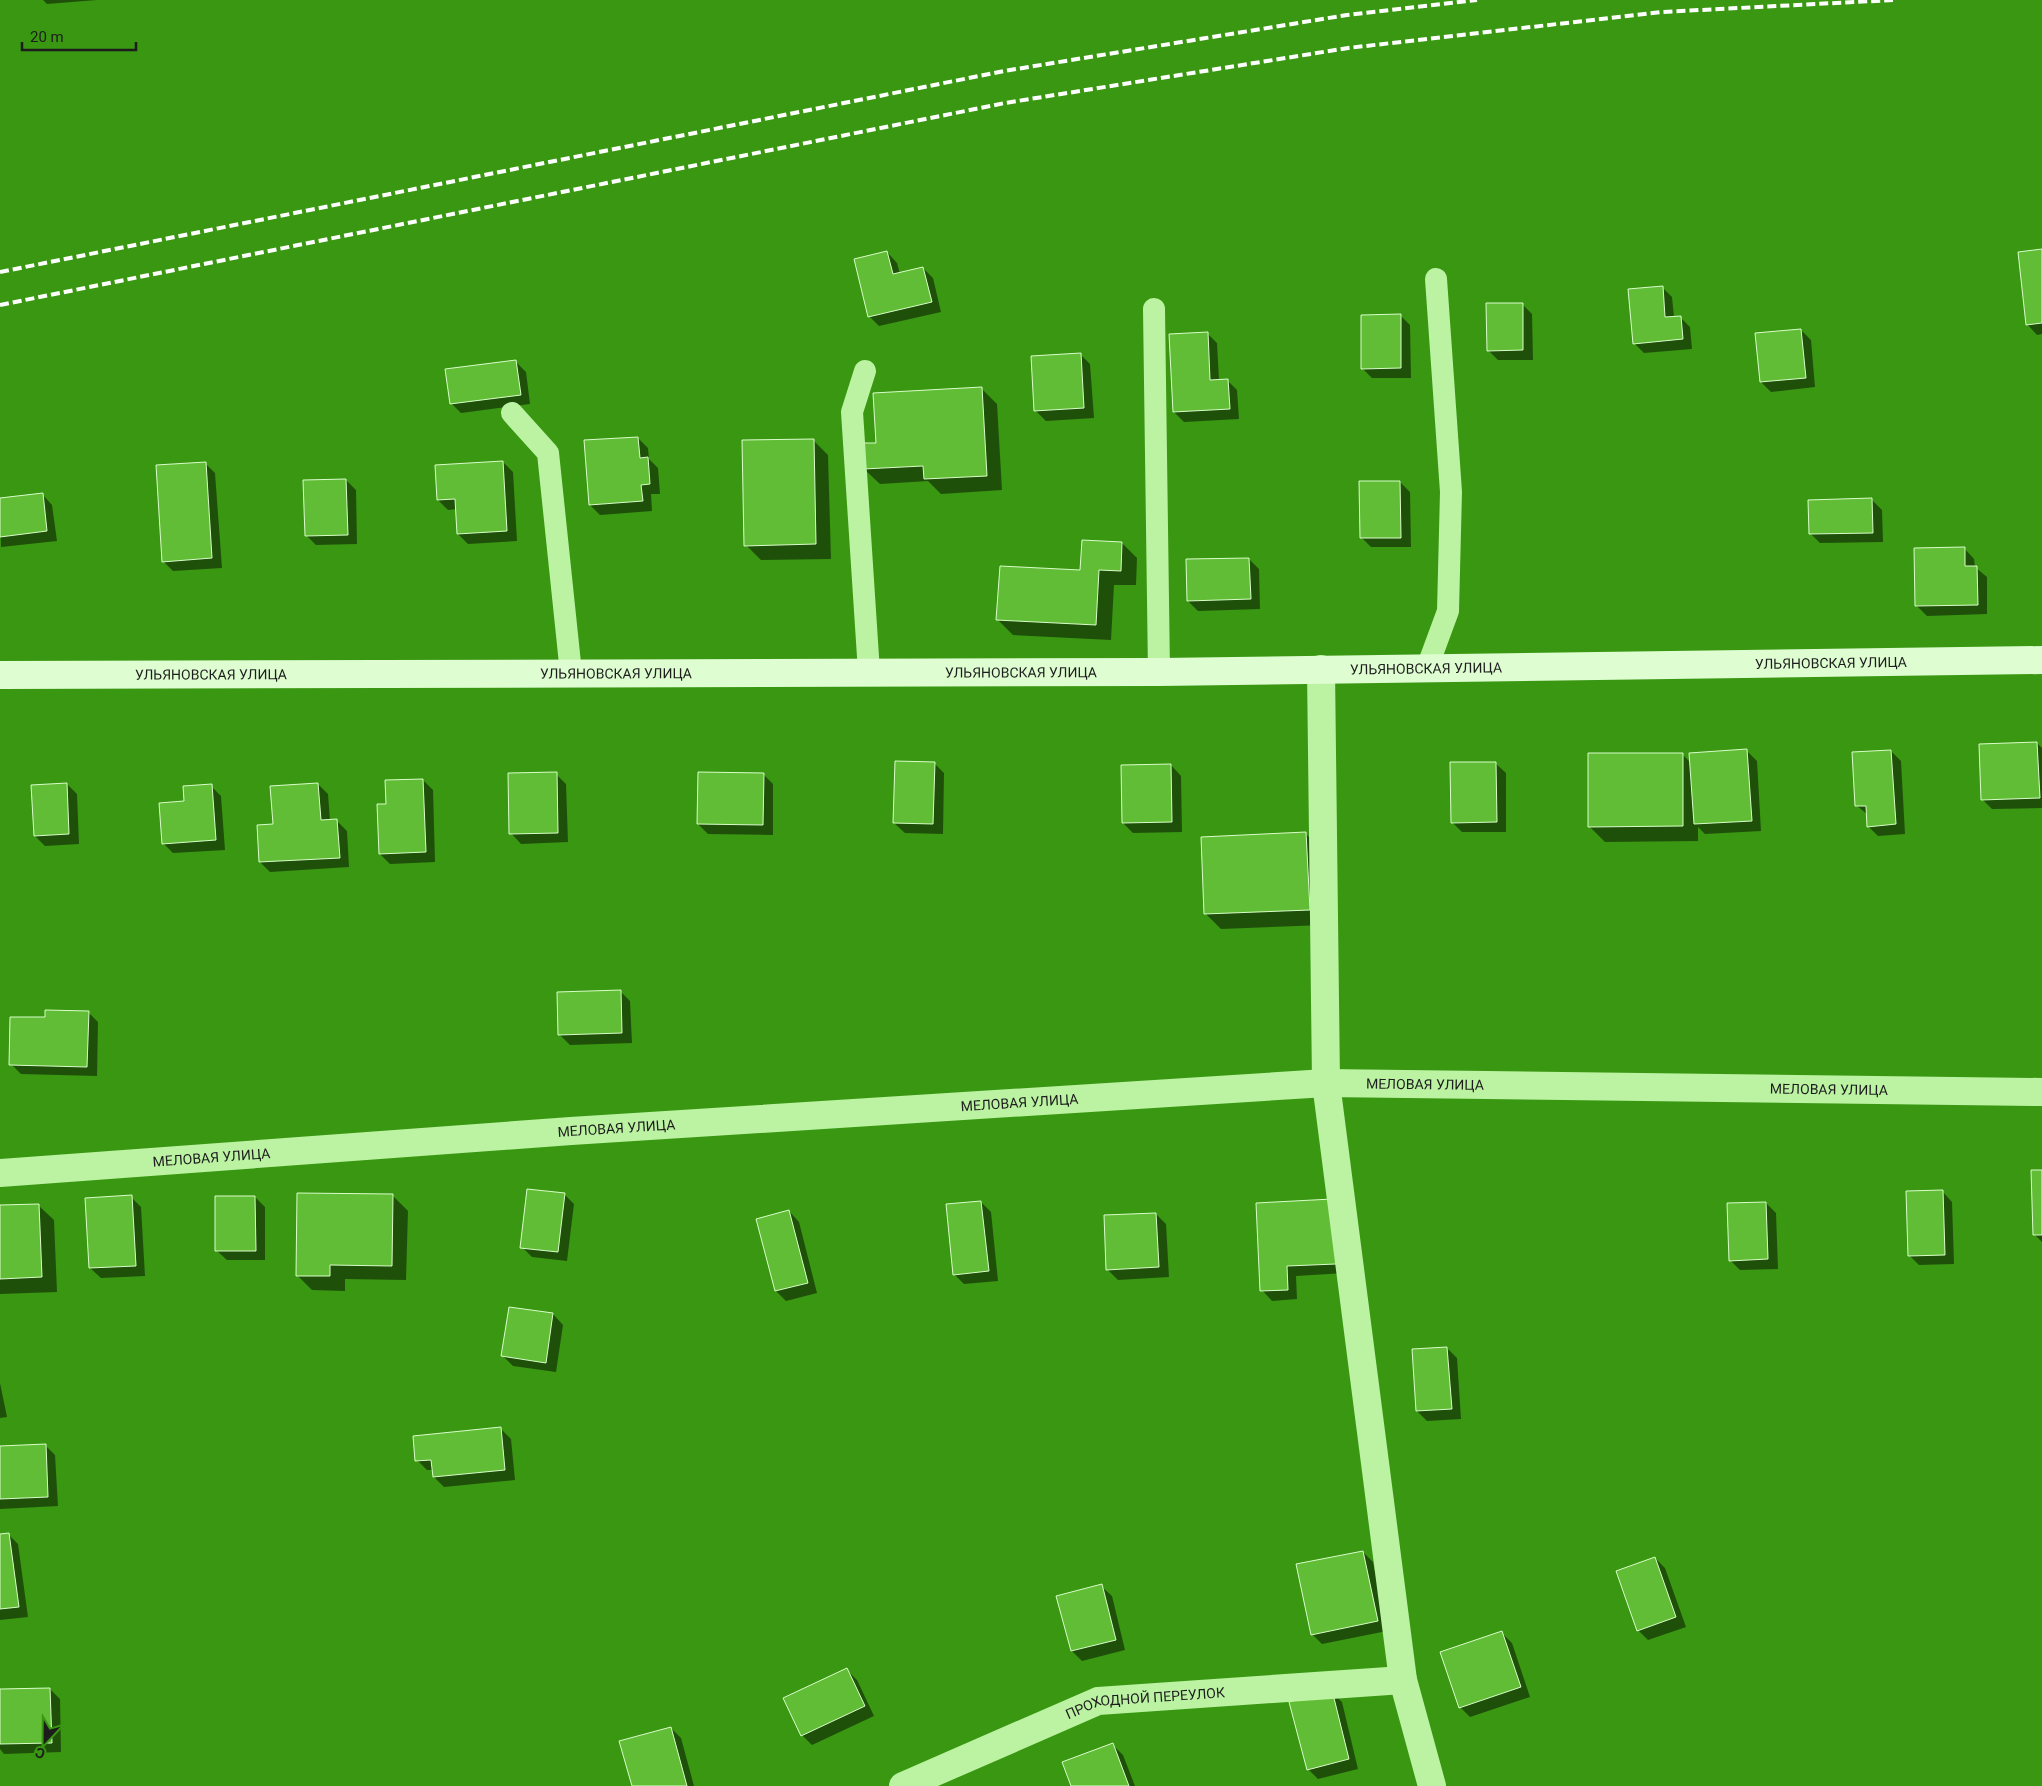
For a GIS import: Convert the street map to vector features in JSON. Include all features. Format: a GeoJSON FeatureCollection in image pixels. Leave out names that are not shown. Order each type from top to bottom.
{"type":"FeatureCollection","features":[{"type":"Feature","properties":{"kind":"main road","name":"УЛЬЯНОВСКАЯ УЛИЦА"},"geometry":{"type":"LineString","coordinates":[[0,675],[1159,672],[2042,660]]}},
{"type":"Feature","properties":{"kind":"street"},"geometry":{"type":"LineString","coordinates":[[1321,669],[1326,1083],[1403,1680],[1432,1786]]}},
{"type":"Feature","properties":{"kind":"street","name":"МЕЛОВАЯ УЛИЦА"},"geometry":{"type":"LineString","coordinates":[[0,1173],[570,1130],[1326,1083],[2042,1092]]}},
{"type":"Feature","properties":{"kind":"street","name":"ПРОХОДНОЙ ПЕРЕУЛОК"},"geometry":{"type":"LineString","coordinates":[[903,1786],[1098,1701],[1403,1680]]}},
{"type":"Feature","properties":{"kind":"lane"},"geometry":{"type":"LineString","coordinates":[[1427,668],[1448,611],[1451,492],[1436,279]]}},
{"type":"Feature","properties":{"kind":"lane"},"geometry":{"type":"LineString","coordinates":[[1154,309],[1159,672]]}},
{"type":"Feature","properties":{"kind":"lane"},"geometry":{"type":"LineString","coordinates":[[865,372],[852,412],[869,672]]}},
{"type":"Feature","properties":{"kind":"lane"},"geometry":{"type":"LineString","coordinates":[[512,413],[548,454],[571,673]]}},
{"type":"Feature","properties":{"kind":"building"},"geometry":{"type":"Polygon","coordinates":[[[2042,249],[2042,323],[2026,325],[2018,252],[2042,249]]]}},
{"type":"Feature","properties":{"kind":"building"},"geometry":{"type":"Polygon","coordinates":[[[887,251],[893,274],[923,267],[932,302],[868,317],[854,259],[887,251]]]}},
{"type":"Feature","properties":{"kind":"building"},"geometry":{"type":"Polygon","coordinates":[[[1663,286],[1665,317],[1681,316],[1683,339],[1633,344],[1628,289],[1663,286]]]}},
{"type":"Feature","properties":{"kind":"building"},"geometry":{"type":"Polygon","coordinates":[[[1486,303],[1523,303],[1523,350],[1487,351],[1486,303]]]}},
{"type":"Feature","properties":{"kind":"building"},"geometry":{"type":"Polygon","coordinates":[[[1401,314],[1401,368],[1361,369],[1361,315],[1401,314]]]}},
{"type":"Feature","properties":{"kind":"building"},"geometry":{"type":"Polygon","coordinates":[[[1801,329],[1806,378],[1760,382],[1755,333],[1801,329]]]}},
{"type":"Feature","properties":{"kind":"building"},"geometry":{"type":"Polygon","coordinates":[[[1208,332],[1210,380],[1228,379],[1230,409],[1173,412],[1169,334],[1208,332]]]}},
{"type":"Feature","properties":{"kind":"building"},"geometry":{"type":"Polygon","coordinates":[[[1081,353],[1084,408],[1034,411],[1031,356],[1081,353]]]}},
{"type":"Feature","properties":{"kind":"building"},"geometry":{"type":"Polygon","coordinates":[[[516,360],[521,395],[450,404],[445,369],[516,360]]]}},
{"type":"Feature","properties":{"kind":"building"},"geometry":{"type":"Polygon","coordinates":[[[982,387],[987,476],[924,479],[923,466],[863,469],[862,443],[876,443],[873,393],[982,387]]]}},
{"type":"Feature","properties":{"kind":"building"},"geometry":{"type":"Polygon","coordinates":[[[638,437],[640,458],[648,457],[650,484],[641,485],[643,501],[589,505],[584,440],[638,437]]]}},
{"type":"Feature","properties":{"kind":"building"},"geometry":{"type":"Polygon","coordinates":[[[814,439],[816,544],[744,546],[742,440],[814,439]]]}},
{"type":"Feature","properties":{"kind":"building"},"geometry":{"type":"Polygon","coordinates":[[[503,461],[507,531],[457,534],[455,499],[437,500],[435,465],[503,461]]]}},
{"type":"Feature","properties":{"kind":"building"},"geometry":{"type":"Polygon","coordinates":[[[206,462],[212,558],[162,562],[156,465],[206,462]]]}},
{"type":"Feature","properties":{"kind":"building"},"geometry":{"type":"Polygon","coordinates":[[[346,479],[348,535],[305,536],[303,480],[346,479]]]}},
{"type":"Feature","properties":{"kind":"building"},"geometry":{"type":"Polygon","coordinates":[[[1359,481],[1400,481],[1401,538],[1360,538],[1359,481]]]}},
{"type":"Feature","properties":{"kind":"building"},"geometry":{"type":"Polygon","coordinates":[[[43,493],[47,531],[0,537],[0,498],[43,493]]]}},
{"type":"Feature","properties":{"kind":"building"},"geometry":{"type":"Polygon","coordinates":[[[1872,498],[1873,533],[1809,534],[1808,500],[1872,498]]]}},
{"type":"Feature","properties":{"kind":"building"},"geometry":{"type":"Polygon","coordinates":[[[1082,540],[1122,542],[1121,571],[1099,570],[1096,625],[996,620],[1000,566],[1080,570],[1082,540]]]}},
{"type":"Feature","properties":{"kind":"building"},"geometry":{"type":"Polygon","coordinates":[[[1965,547],[1965,566],[1977,566],[1978,605],[1915,606],[1914,548],[1965,547]]]}},
{"type":"Feature","properties":{"kind":"building"},"geometry":{"type":"Polygon","coordinates":[[[1249,558],[1251,599],[1187,601],[1186,559],[1249,558]]]}},
{"type":"Feature","properties":{"kind":"building"},"geometry":{"type":"Polygon","coordinates":[[[2037,742],[2040,798],[1981,800],[1979,744],[2037,742]]]}},
{"type":"Feature","properties":{"kind":"building"},"geometry":{"type":"Polygon","coordinates":[[[1747,749],[1752,821],[1694,824],[1689,753],[1747,749]]]}},
{"type":"Feature","properties":{"kind":"building"},"geometry":{"type":"Polygon","coordinates":[[[1891,750],[1896,824],[1867,827],[1866,806],[1855,806],[1852,752],[1891,750]]]}},
{"type":"Feature","properties":{"kind":"building"},"geometry":{"type":"Polygon","coordinates":[[[1588,753],[1683,753],[1683,826],[1588,827],[1588,753]]]}},
{"type":"Feature","properties":{"kind":"building"},"geometry":{"type":"Polygon","coordinates":[[[895,761],[935,762],[933,824],[893,823],[895,761]]]}},
{"type":"Feature","properties":{"kind":"building"},"geometry":{"type":"Polygon","coordinates":[[[1450,762],[1496,762],[1497,822],[1451,823],[1450,762]]]}},
{"type":"Feature","properties":{"kind":"building"},"geometry":{"type":"Polygon","coordinates":[[[1171,764],[1172,822],[1122,823],[1121,765],[1171,764]]]}},
{"type":"Feature","properties":{"kind":"building"},"geometry":{"type":"Polygon","coordinates":[[[557,772],[558,833],[509,834],[508,773],[557,772]]]}},
{"type":"Feature","properties":{"kind":"building"},"geometry":{"type":"Polygon","coordinates":[[[698,772],[764,773],[763,825],[697,824],[698,772]]]}},
{"type":"Feature","properties":{"kind":"building"},"geometry":{"type":"Polygon","coordinates":[[[423,779],[426,852],[379,854],[377,804],[386,804],[385,780],[423,779]]]}},
{"type":"Feature","properties":{"kind":"building"},"geometry":{"type":"Polygon","coordinates":[[[67,783],[69,834],[34,836],[31,785],[67,783]]]}},
{"type":"Feature","properties":{"kind":"building"},"geometry":{"type":"Polygon","coordinates":[[[318,783],[321,820],[337,819],[340,858],[259,862],[257,825],[273,824],[270,786],[318,783]]]}},
{"type":"Feature","properties":{"kind":"building"},"geometry":{"type":"Polygon","coordinates":[[[212,784],[216,840],[162,844],[159,803],[184,801],[183,786],[212,784]]]}},
{"type":"Feature","properties":{"kind":"building"},"geometry":{"type":"Polygon","coordinates":[[[1306,832],[1310,910],[1204,914],[1201,837],[1306,832]]]}},
{"type":"Feature","properties":{"kind":"building"},"geometry":{"type":"Polygon","coordinates":[[[621,990],[622,1033],[558,1035],[557,992],[621,990]]]}},
{"type":"Feature","properties":{"kind":"building"},"geometry":{"type":"Polygon","coordinates":[[[45,1010],[89,1011],[87,1067],[9,1065],[10,1017],[45,1017],[45,1010]]]}},
{"type":"Feature","properties":{"kind":"building"},"geometry":{"type":"Polygon","coordinates":[[[2031,1170],[2042,1170],[2042,1235],[2033,1235],[2031,1170]]]}},
{"type":"Feature","properties":{"kind":"building"},"geometry":{"type":"Polygon","coordinates":[[[527,1189],[565,1193],[558,1252],[520,1248],[527,1189]]]}},
{"type":"Feature","properties":{"kind":"building"},"geometry":{"type":"Polygon","coordinates":[[[1943,1190],[1945,1255],[1908,1256],[1906,1191],[1943,1190]]]}},
{"type":"Feature","properties":{"kind":"building"},"geometry":{"type":"Polygon","coordinates":[[[297,1193],[393,1194],[392,1266],[330,1265],[330,1276],[296,1276],[297,1193]]]}},
{"type":"Feature","properties":{"kind":"building"},"geometry":{"type":"Polygon","coordinates":[[[132,1195],[136,1266],[89,1268],[85,1198],[132,1195]]]}},
{"type":"Feature","properties":{"kind":"building"},"geometry":{"type":"Polygon","coordinates":[[[215,1196],[255,1196],[256,1251],[215,1251],[215,1196]]]}},
{"type":"Feature","properties":{"kind":"building"},"geometry":{"type":"Polygon","coordinates":[[[1332,1199],[1336,1264],[1287,1266],[1288,1290],[1260,1291],[1256,1203],[1332,1199]]]}},
{"type":"Feature","properties":{"kind":"building"},"geometry":{"type":"Polygon","coordinates":[[[981,1201],[989,1271],[953,1275],[946,1204],[981,1201]]]}},
{"type":"Feature","properties":{"kind":"building"},"geometry":{"type":"Polygon","coordinates":[[[1766,1202],[1768,1259],[1729,1261],[1727,1203],[1766,1202]]]}},
{"type":"Feature","properties":{"kind":"building"},"geometry":{"type":"Polygon","coordinates":[[[39,1204],[42,1277],[0,1279],[0,1205],[39,1204]]]}},
{"type":"Feature","properties":{"kind":"building"},"geometry":{"type":"Polygon","coordinates":[[[789,1210],[808,1283],[775,1291],[756,1219],[789,1210]]]}},
{"type":"Feature","properties":{"kind":"building"},"geometry":{"type":"Polygon","coordinates":[[[1156,1213],[1159,1267],[1106,1270],[1104,1215],[1156,1213]]]}},
{"type":"Feature","properties":{"kind":"building"},"geometry":{"type":"Polygon","coordinates":[[[509,1307],[553,1313],[546,1363],[501,1356],[509,1307]]]}},
{"type":"Feature","properties":{"kind":"building"},"geometry":{"type":"Polygon","coordinates":[[[1447,1347],[1452,1409],[1416,1411],[1412,1349],[1447,1347]]]}},
{"type":"Feature","properties":{"kind":"building"},"geometry":{"type":"Polygon","coordinates":[[[501,1427],[505,1470],[433,1477],[431,1460],[415,1461],[413,1436],[501,1427]]]}},
{"type":"Feature","properties":{"kind":"building"},"geometry":{"type":"Polygon","coordinates":[[[46,1444],[48,1497],[0,1499],[0,1446],[46,1444]]]}},
{"type":"Feature","properties":{"kind":"building"},"geometry":{"type":"Polygon","coordinates":[[[9,1533],[19,1607],[0,1609],[0,1534],[9,1533]]]}},
{"type":"Feature","properties":{"kind":"building"},"geometry":{"type":"Polygon","coordinates":[[[1363,1551],[1378,1621],[1311,1635],[1296,1564],[1363,1551]]]}},
{"type":"Feature","properties":{"kind":"building"},"geometry":{"type":"Polygon","coordinates":[[[1655,1557],[1676,1617],[1637,1631],[1616,1571],[1655,1557]]]}},
{"type":"Feature","properties":{"kind":"building"},"geometry":{"type":"Polygon","coordinates":[[[1102,1584],[1116,1640],[1071,1651],[1056,1596],[1102,1584]]]}},
{"type":"Feature","properties":{"kind":"building"},"geometry":{"type":"Polygon","coordinates":[[[1502,1631],[1521,1687],[1459,1708],[1440,1652],[1502,1631]]]}},
{"type":"Feature","properties":{"kind":"building"},"geometry":{"type":"Polygon","coordinates":[[[847,1668],[865,1706],[801,1736],[783,1698],[847,1668]]]}},
{"type":"Feature","properties":{"kind":"building"},"geometry":{"type":"Polygon","coordinates":[[[50,1688],[52,1743],[0,1744],[0,1689],[50,1688]]]}},
{"type":"Feature","properties":{"kind":"building"},"geometry":{"type":"Polygon","coordinates":[[[1332,1690],[1349,1759],[1307,1770],[1289,1702],[1332,1690]]]}},
{"type":"Feature","properties":{"kind":"building"},"geometry":{"type":"Polygon","coordinates":[[[671,1727],[687,1786],[632,1786],[619,1741],[671,1727]]]}},
{"type":"Feature","properties":{"kind":"building"},"geometry":{"type":"Polygon","coordinates":[[[1113,1743],[1129,1786],[1071,1786],[1062,1762],[1113,1743]]]}},
{"type":"Feature","properties":{"kind":"railway"},"geometry":{"type":"LineString","coordinates":[[0,272],[1004,71],[1347,15],[1477,0]]}},
{"type":"Feature","properties":{"kind":"railway"},"geometry":{"type":"LineString","coordinates":[[0,305],[1005,103],[1348,48],[1662,12],[1893,0]]}}]}
